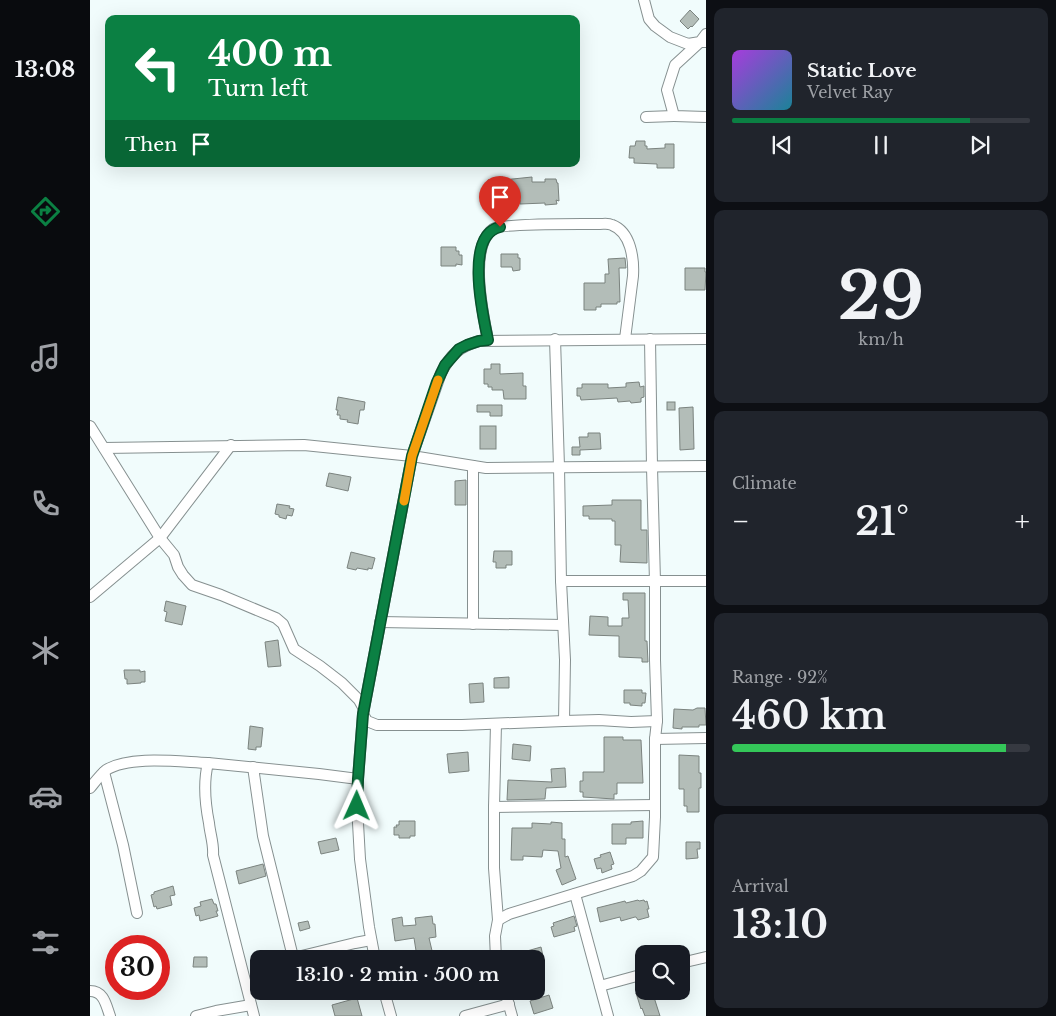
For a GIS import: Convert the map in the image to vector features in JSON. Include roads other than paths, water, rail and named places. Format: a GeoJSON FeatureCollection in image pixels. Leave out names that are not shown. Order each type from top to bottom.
{"type":"FeatureCollection","features":[{"type":"Feature","properties":{"kind":"street"},"geometry":{"type":"LineString","coordinates":[[644,0],[649,19],[670,37],[688,44],[704,39]]}},
{"type":"Feature","properties":{"kind":"street"},"geometry":{"type":"LineString","coordinates":[[674,116],[667,90],[675,65],[704,39]]}},
{"type":"Feature","properties":{"kind":"street"},"geometry":{"type":"LineString","coordinates":[[646,117],[706,117]]}},
{"type":"Feature","properties":{"kind":"street"},"geometry":{"type":"LineString","coordinates":[[488,340],[480,296],[479,269],[481,249],[492,230],[500,227],[530,225],[600,224],[610,224],[619,228],[628,241],[632,253],[634,266],[625,339]]}},
{"type":"Feature","properties":{"kind":"street"},"geometry":{"type":"LineString","coordinates":[[498,920],[510,914],[633,876],[641,871],[653,857],[657,721],[650,339]]}},
{"type":"Feature","properties":{"kind":"street"},"geometry":{"type":"LineString","coordinates":[[373,950],[360,859],[357,806],[364,711],[412,456],[437,382],[445,365],[459,349],[479,341],[488,340],[706,339]]}},
{"type":"Feature","properties":{"kind":"street"},"geometry":{"type":"LineString","coordinates":[[555,340],[561,582],[565,660],[564,721]]}},
{"type":"Feature","properties":{"kind":"street"},"geometry":{"type":"LineString","coordinates":[[90,426],[160,538],[174,555],[178,567],[192,585],[276,618],[282,624],[294,649],[342,683],[359,700],[367,720],[377,725],[428,726],[564,721],[657,721]]}},
{"type":"Feature","properties":{"kind":"street"},"geometry":{"type":"LineString","coordinates":[[104,448],[304,445],[412,456],[486,468],[706,466]]}},
{"type":"Feature","properties":{"kind":"street"},"geometry":{"type":"LineString","coordinates":[[90,597],[160,538],[231,446]]}},
{"type":"Feature","properties":{"kind":"street"},"geometry":{"type":"LineString","coordinates":[[473,466],[473,624]]}},
{"type":"Feature","properties":{"kind":"street"},"geometry":{"type":"LineString","coordinates":[[561,582],[706,581]]}},
{"type":"Feature","properties":{"kind":"street"},"geometry":{"type":"LineString","coordinates":[[380,622],[563,625]]}},
{"type":"Feature","properties":{"kind":"street"},"geometry":{"type":"LineString","coordinates":[[496,724],[494,868],[498,920],[495,936],[496,950]]}},
{"type":"Feature","properties":{"kind":"street"},"geometry":{"type":"LineString","coordinates":[[655,739],[706,738]]}},
{"type":"Feature","properties":{"kind":"street"},"geometry":{"type":"LineString","coordinates":[[90,788],[104,772],[116,765],[150,760],[208,763],[358,779]]}},
{"type":"Feature","properties":{"kind":"street"},"geometry":{"type":"LineString","coordinates":[[208,763],[205,775],[205,798],[213,855],[254,1016]]}},
{"type":"Feature","properties":{"kind":"street"},"geometry":{"type":"LineString","coordinates":[[253,768],[263,836],[288,950]]}},
{"type":"Feature","properties":{"kind":"street"},"geometry":{"type":"LineString","coordinates":[[104,772],[123,845],[137,913]]}},
{"type":"Feature","properties":{"kind":"street"},"geometry":{"type":"LineString","coordinates":[[494,807],[655,805]]}},
{"type":"Feature","properties":{"kind":"street"},"geometry":{"type":"LineString","coordinates":[[575,894],[608,1016]]}},
{"type":"Feature","properties":{"kind":"street"},"geometry":{"type":"LineString","coordinates":[[325,950],[371,940]]}},
{"type":"Feature","properties":{"kind":"street"},"geometry":{"type":"LineString","coordinates":[[690,961],[706,957]]}},
{"type":"Feature","properties":{"kind":"street"},"geometry":{"type":"LineString","coordinates":[[600,986],[635,976]]}},
{"type":"Feature","properties":{"kind":"street"},"geometry":{"type":"LineString","coordinates":[[90,991],[95,991],[103,997],[110,1016]]}},
{"type":"Feature","properties":{"kind":"street"},"geometry":{"type":"LineString","coordinates":[[387,1000],[391,1016]]}},
{"type":"Feature","properties":{"kind":"street"},"geometry":{"type":"LineString","coordinates":[[508,1000],[512,1016]]}},
{"type":"Feature","properties":{"kind":"street"},"geometry":{"type":"LineString","coordinates":[[464,1016],[509,1004]]}},
{"type":"Feature","properties":{"kind":"street"},"geometry":{"type":"LineString","coordinates":[[196,1016],[251,1005]]}}]}
